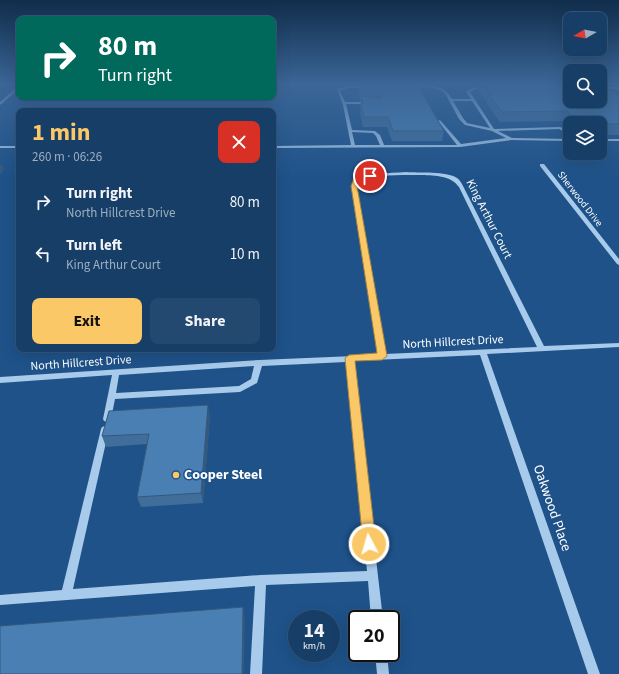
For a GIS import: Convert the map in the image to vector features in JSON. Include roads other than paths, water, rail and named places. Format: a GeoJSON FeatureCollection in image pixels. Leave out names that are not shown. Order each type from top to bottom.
{"type":"FeatureCollection","features":[{"type":"Feature","properties":{"kind":"street"},"geometry":{"type":"LineString","coordinates":[[347,115],[353,146]]}},
{"type":"Feature","properties":{"kind":"street"},"geometry":{"type":"LineString","coordinates":[[459,115],[466,124],[493,130],[511,139]]}},
{"type":"Feature","properties":{"kind":"street"},"geometry":{"type":"LineString","coordinates":[[484,115],[493,130]]}},
{"type":"Feature","properties":{"kind":"street"},"geometry":{"type":"LineString","coordinates":[[440,121],[460,146]]}},
{"type":"Feature","properties":{"kind":"street"},"geometry":{"type":"LineString","coordinates":[[493,130],[560,128],[563,129]]}},
{"type":"Feature","properties":{"kind":"street"},"geometry":{"type":"LineString","coordinates":[[350,132],[374,132],[378,135],[382,146]]}},
{"type":"Feature","properties":{"kind":"street"},"geometry":{"type":"LineString","coordinates":[[276,147],[460,146],[511,139],[563,140]]}},
{"type":"Feature","properties":{"kind":"street"},"geometry":{"type":"LineString","coordinates":[[607,140],[619,140]]}},
{"type":"Feature","properties":{"kind":"street"},"geometry":{"type":"LineString","coordinates":[[0,147],[16,147]]}},
{"type":"Feature","properties":{"kind":"street","name":"Sherwood Drive"},"geometry":{"type":"LineString","coordinates":[[542,165],[619,263]]}},
{"type":"Feature","properties":{"kind":"street","name":"King Arthur Court"},"geometry":{"type":"LineString","coordinates":[[382,356],[354,186],[356,180],[370,176],[424,174],[447,176],[455,179],[461,186],[541,348]]}},
{"type":"Feature","properties":{"kind":"street","name":"North Hillcrest Drive"},"geometry":{"type":"LineString","coordinates":[[0,380],[382,356],[619,345]]}},
{"type":"Feature","properties":{"kind":"street","name":"Oakwood Place"},"geometry":{"type":"LineString","coordinates":[[483,352],[594,674]]}},
{"type":"Feature","properties":{"kind":"street"},"geometry":{"type":"LineString","coordinates":[[349,358],[376,610]]}},
{"type":"Feature","properties":{"kind":"street"},"geometry":{"type":"LineString","coordinates":[[112,396],[240,390],[254,381],[259,363]]}},
{"type":"Feature","properties":{"kind":"street"},"geometry":{"type":"LineString","coordinates":[[66,594],[112,396],[116,372]]}},
{"type":"Feature","properties":{"kind":"street"},"geometry":{"type":"LineString","coordinates":[[0,600],[261,580],[373,576]]}},
{"type":"Feature","properties":{"kind":"street"},"geometry":{"type":"LineString","coordinates":[[256,674],[261,580]]}},
{"type":"Feature","properties":{"kind":"street"},"geometry":{"type":"LineString","coordinates":[[382,662],[383,674]]}},
{"type":"Feature","properties":{"kind":"place","name":"Cooper Steel"},"geometry":{"type":"Point","coordinates":[176,475]}}]}
